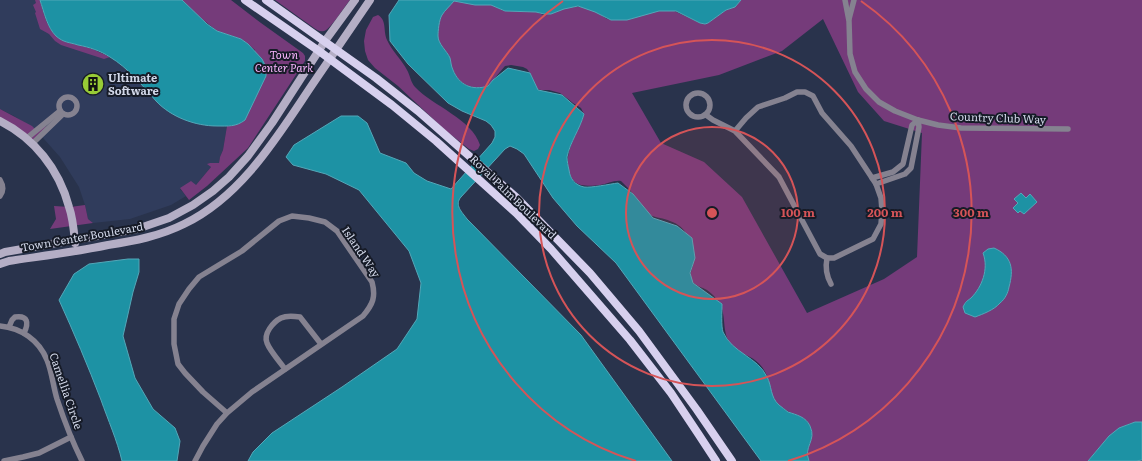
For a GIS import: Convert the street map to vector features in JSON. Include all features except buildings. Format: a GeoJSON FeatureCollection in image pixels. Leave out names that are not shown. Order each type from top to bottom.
{"type":"FeatureCollection","features":[{"type":"Feature","properties":{"kind":"main road","name":"Royal Palm Boulevard"},"geometry":{"type":"LineString","coordinates":[[245,0],[319,51],[392,105],[480,179],[516,213],[551,249],[630,340],[671,393],[716,461]]}},
{"type":"Feature","properties":{"kind":"main road","name":"Royal Palm Boulevard"},"geometry":{"type":"LineString","coordinates":[[266,0],[376,78],[418,111],[517,198],[595,279],[639,331],[697,410],[732,461]]}},
{"type":"Feature","properties":{"kind":"street","name":"Town Center Boulevard"},"geometry":{"type":"LineString","coordinates":[[0,254],[75,239],[137,229],[169,218],[213,192],[225,182],[248,156],[272,123],[325,41],[355,0]]}},
{"type":"Feature","properties":{"kind":"street","name":"Town Center Boulevard"},"geometry":{"type":"LineString","coordinates":[[0,264],[9,261],[76,251],[150,237],[201,215],[227,196],[243,180],[262,157],[370,0]]}},
{"type":"Feature","properties":{"kind":"street","name":"Country Club Way"},"geometry":{"type":"LineString","coordinates":[[845,0],[849,21],[850,54],[855,72],[866,89],[880,102],[896,111],[918,120],[938,125],[961,128],[1068,129]]}},
{"type":"Feature","properties":{"kind":"street","name":"Country Club Way"},"geometry":{"type":"LineString","coordinates":[[849,21],[854,0]]}},
{"type":"Feature","properties":{"kind":"street"},"geometry":{"type":"LineString","coordinates":[[706,115],[710,108],[709,100],[707,97],[700,94],[693,95],[688,101],[687,108],[689,112],[695,116],[706,115],[735,131],[779,177],[820,254],[827,258],[834,258],[873,239],[881,224],[882,211],[881,198],[876,184],[851,146],[822,113],[812,96],[805,92],[797,92],[785,98],[758,107],[735,131]]}},
{"type":"Feature","properties":{"kind":"street"},"geometry":{"type":"LineString","coordinates":[[30,140],[62,112]]}},
{"type":"Feature","properties":{"kind":"street"},"geometry":{"type":"LineString","coordinates":[[872,178],[893,172],[904,164],[912,125],[918,120]]}},
{"type":"Feature","properties":{"kind":"street"},"geometry":{"type":"LineString","coordinates":[[876,184],[904,174],[911,168],[919,127],[918,120]]}},
{"type":"Feature","properties":{"kind":"street"},"geometry":{"type":"LineString","coordinates":[[0,121],[12,126],[30,140],[54,170],[70,207],[76,251]]}},
{"type":"Feature","properties":{"kind":"street"},"geometry":{"type":"LineString","coordinates":[[899,168],[904,174]]}},
{"type":"Feature","properties":{"kind":"street"},"geometry":{"type":"LineString","coordinates":[[0,180],[3,184],[2,193],[0,196]]}},
{"type":"Feature","properties":{"kind":"street"},"geometry":{"type":"LineString","coordinates":[[193,205],[201,215]]}},
{"type":"Feature","properties":{"kind":"street","name":"Island Way"},"geometry":{"type":"LineString","coordinates":[[195,461],[213,429],[227,413],[252,392],[363,316],[370,308],[374,291],[372,282],[336,231],[325,222],[292,216],[279,221],[242,251],[199,278],[189,288],[179,304],[174,320],[174,344],[178,364],[184,373],[203,392],[227,413]]}},
{"type":"Feature","properties":{"kind":"street"},"geometry":{"type":"LineString","coordinates":[[827,258],[825,265],[826,274],[831,284]]}},
{"type":"Feature","properties":{"kind":"street"},"geometry":{"type":"LineString","coordinates":[[9,327],[15,317],[20,316],[25,318],[27,326],[24,333]]}},
{"type":"Feature","properties":{"kind":"street"},"geometry":{"type":"LineString","coordinates":[[285,369],[267,343],[266,336],[269,328],[281,318],[290,316],[300,317],[321,344]]}},
{"type":"Feature","properties":{"kind":"street","name":"Camellia Circle"},"geometry":{"type":"LineString","coordinates":[[0,326],[9,327],[24,333],[38,344],[47,360],[56,398],[82,461]]}},
{"type":"Feature","properties":{"kind":"street"},"geometry":{"type":"LineString","coordinates":[[4,461],[39,453],[71,437]]}},
{"type":"Feature","properties":{"kind":"shaded area"},"geometry":{"type":"Polygon","coordinates":[[[0,0],[40,0],[51,29],[60,39],[110,57],[146,88],[157,102],[209,126],[227,126],[219,163],[208,164],[211,167],[196,185],[180,189],[186,196],[171,205],[130,219],[93,223],[88,219],[79,187],[60,157],[36,130],[0,109],[0,0]]]}},
{"type":"Feature","properties":{"kind":"shaded area"},"geometry":{"type":"Polygon","coordinates":[[[40,0],[182,0],[207,24],[217,31],[241,39],[248,44],[262,59],[266,67],[266,76],[245,120],[242,122],[232,126],[209,126],[184,120],[162,107],[117,61],[103,53],[64,41],[56,36],[48,24],[40,0]]]}},
{"type":"Feature","properties":{"kind":"shaded area"},"geometry":{"type":"Polygon","coordinates":[[[399,0],[741,0],[735,7],[726,10],[705,24],[676,11],[659,11],[627,20],[611,20],[578,6],[551,14],[544,14],[536,12],[505,11],[491,5],[475,5],[454,1],[441,17],[438,39],[450,58],[452,67],[459,80],[467,86],[477,88],[488,86],[508,68],[530,73],[538,90],[562,95],[584,114],[570,146],[567,157],[572,179],[578,185],[584,187],[618,183],[633,194],[653,218],[677,226],[692,238],[695,258],[690,273],[693,283],[722,304],[723,332],[732,345],[758,364],[763,370],[769,380],[776,402],[788,412],[806,420],[810,426],[812,436],[808,451],[809,461],[761,461],[616,263],[577,226],[553,198],[524,154],[510,146],[505,149],[461,197],[458,203],[460,208],[467,219],[581,335],[672,461],[248,461],[253,452],[272,433],[397,349],[417,319],[421,283],[409,251],[359,190],[326,174],[293,165],[286,157],[294,145],[341,116],[358,116],[367,123],[380,153],[406,163],[414,173],[427,181],[451,189],[492,143],[495,137],[495,131],[486,121],[462,111],[448,103],[408,64],[390,41],[389,15],[399,0]]]}},
{"type":"Feature","properties":{"kind":"shaded area"},"geometry":{"type":"Polygon","coordinates":[[[1021,193],[1026,198],[1030,194],[1037,202],[1024,214],[1020,211],[1018,213],[1013,208],[1018,203],[1014,199],[1021,193]]]}},
{"type":"Feature","properties":{"kind":"shaded area"},"geometry":{"type":"Polygon","coordinates":[[[994,248],[1005,255],[1010,264],[1011,280],[1009,289],[1005,298],[995,308],[975,317],[965,313],[963,307],[975,294],[981,283],[985,271],[985,259],[983,253],[988,249],[994,248]]]}},
{"type":"Feature","properties":{"kind":"shaded area"},"geometry":{"type":"Polygon","coordinates":[[[139,259],[139,272],[123,336],[135,378],[153,409],[175,428],[180,441],[177,461],[122,461],[96,387],[59,300],[74,274],[89,264],[139,259]]]}},
{"type":"Feature","properties":{"kind":"shaded area"},"geometry":{"type":"Polygon","coordinates":[[[1135,422],[1142,422],[1142,460],[1088,461],[1109,436],[1119,428],[1135,422]]]}},
{"type":"Feature","properties":{"kind":"green space"},"geometry":{"type":"Polygon","coordinates":[[[35,0],[40,0],[47,23],[52,31],[59,37],[110,57],[104,59],[61,45],[55,41],[49,34],[40,29],[33,5],[36,3],[35,0]]]}},
{"type":"Feature","properties":{"kind":"green space","name":"Town Center Park"},"geometry":{"type":"Polygon","coordinates":[[[182,0],[231,0],[305,56],[305,61],[248,148],[207,186],[189,200],[180,188],[191,181],[196,185],[211,167],[207,164],[219,163],[227,126],[233,126],[255,50],[241,39],[217,31],[197,15],[182,0]]]}},
{"type":"Feature","properties":{"kind":"green space"},"geometry":{"type":"Polygon","coordinates":[[[275,0],[350,0],[327,29],[324,31],[319,31],[275,0]]]}},
{"type":"Feature","properties":{"kind":"green space"},"geometry":{"type":"Polygon","coordinates":[[[741,0],[1142,0],[1142,422],[1125,425],[1111,435],[1088,461],[809,461],[808,451],[812,436],[810,426],[806,420],[782,408],[774,400],[768,378],[762,367],[753,359],[734,349],[730,344],[726,334],[722,309],[716,298],[710,292],[692,281],[691,274],[693,263],[690,243],[686,232],[677,224],[650,215],[621,181],[585,186],[577,184],[572,178],[568,170],[568,157],[584,114],[581,108],[560,93],[537,89],[530,73],[523,67],[511,65],[505,66],[488,86],[475,88],[467,86],[457,78],[436,36],[439,18],[450,1],[478,5],[490,4],[504,11],[511,9],[524,12],[535,11],[543,15],[555,9],[582,7],[595,11],[607,19],[614,20],[631,19],[652,11],[670,9],[705,24],[726,10],[735,7],[741,0]],[[823,19],[782,51],[719,75],[632,93],[661,143],[704,162],[742,197],[807,313],[884,279],[917,257],[922,133],[884,121],[858,92],[823,19]]]}},
{"type":"Feature","properties":{"kind":"green space"},"geometry":{"type":"Polygon","coordinates":[[[378,15],[383,20],[387,40],[405,66],[414,85],[423,94],[461,120],[469,128],[476,136],[480,145],[478,149],[474,151],[469,149],[445,130],[398,86],[375,68],[368,60],[364,41],[366,30],[373,17],[378,15]]]}},
{"type":"Feature","properties":{"kind":"green space"},"geometry":{"type":"Polygon","coordinates":[[[0,109],[32,126],[36,130],[43,124],[48,129],[33,143],[0,121],[0,109]]]}},
{"type":"Feature","properties":{"kind":"green space"},"geometry":{"type":"Polygon","coordinates":[[[85,205],[88,219],[93,223],[50,229],[56,219],[54,206],[70,207],[85,205]]]}},
{"type":"Feature","properties":{"kind":"place","name":"Ultimate Software"},"geometry":{"type":"Point","coordinates":[93,84]}}]}
